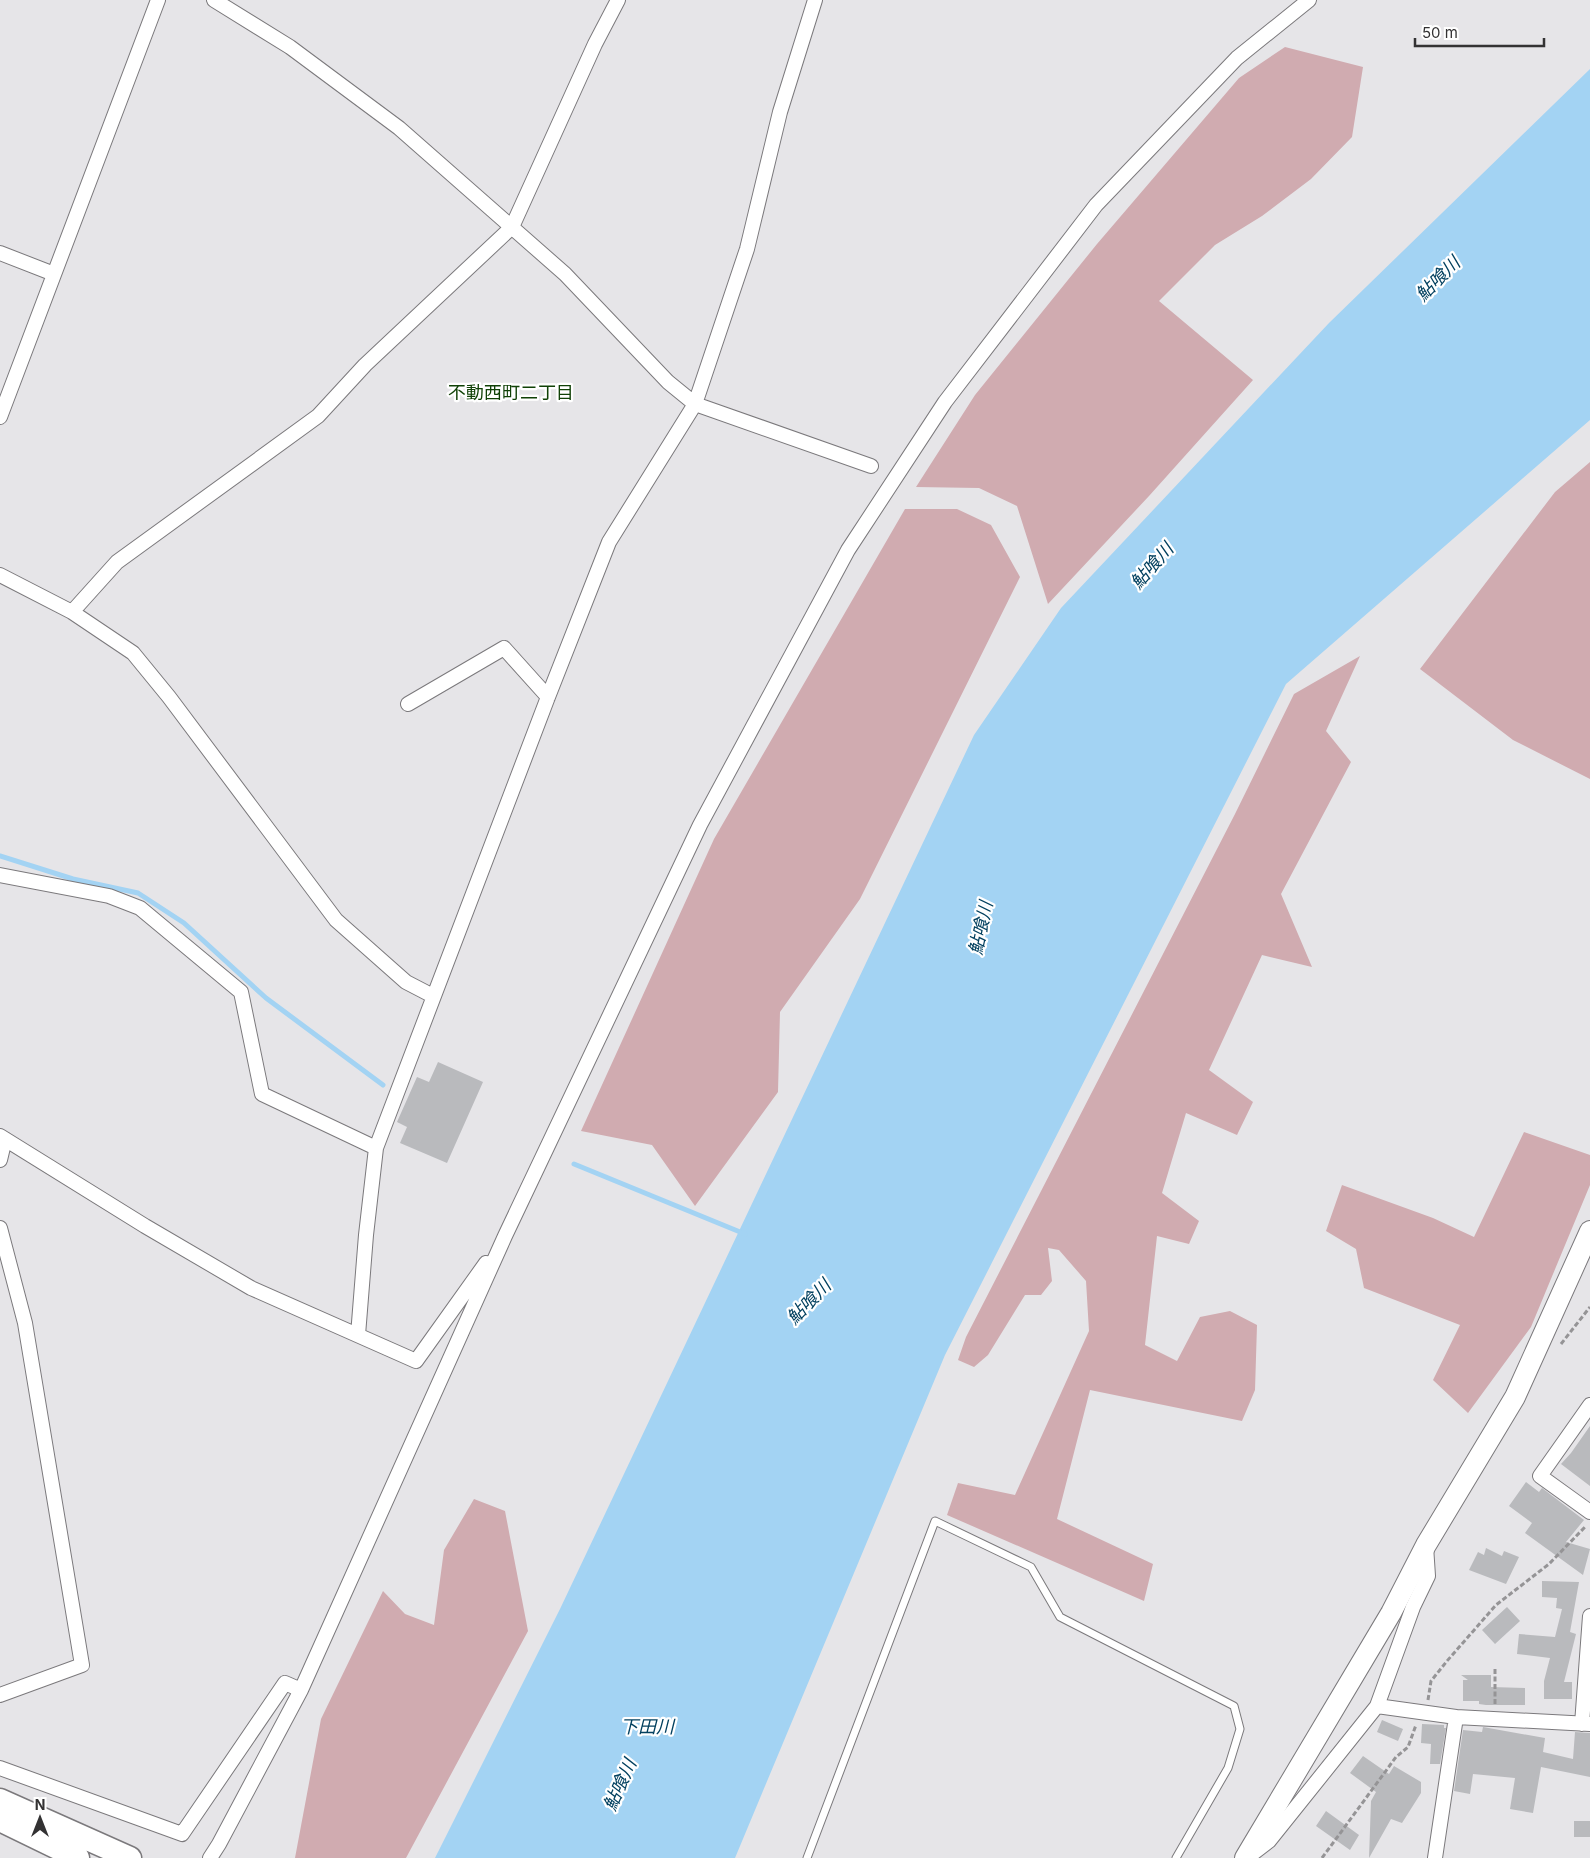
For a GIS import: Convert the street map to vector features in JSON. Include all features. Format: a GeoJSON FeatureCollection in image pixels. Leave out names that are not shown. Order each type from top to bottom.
{"type":"FeatureCollection","features":[{"type":"Feature","properties":{"kind":"main road"},"geometry":{"type":"LineString","coordinates":[[0,1800],[130,1858]]}},
{"type":"Feature","properties":{"kind":"main road"},"geometry":{"type":"LineString","coordinates":[[0,1820],[78,1858]]}},
{"type":"Feature","properties":{"kind":"street"},"geometry":{"type":"LineString","coordinates":[[0,417],[158,0]]}},
{"type":"Feature","properties":{"kind":"street"},"geometry":{"type":"LineString","coordinates":[[214,0],[290,47],[399,128],[565,274],[668,382],[695,404],[871,466]]}},
{"type":"Feature","properties":{"kind":"street"},"geometry":{"type":"LineString","coordinates":[[72,612],[117,562],[318,416],[365,364],[512,227],[595,44],[618,0]]}},
{"type":"Feature","properties":{"kind":"street"},"geometry":{"type":"LineString","coordinates":[[358,1336],[366,1235],[376,1148],[609,542],[695,404],[747,249],[780,112],[815,0]]}},
{"type":"Feature","properties":{"kind":"street"},"geometry":{"type":"LineString","coordinates":[[210,1858],[301,1690],[505,1236],[700,825],[848,550],[945,402],[1096,205],[1237,58],[1309,0]]}},
{"type":"Feature","properties":{"kind":"street"},"geometry":{"type":"LineString","coordinates":[[0,253],[54,274]]}},
{"type":"Feature","properties":{"kind":"street"},"geometry":{"type":"LineString","coordinates":[[0,575],[72,612],[133,653],[169,697],[336,920],[406,982],[433,996]]}},
{"type":"Feature","properties":{"kind":"street"},"geometry":{"type":"LineString","coordinates":[[408,704],[504,648],[548,697]]}},
{"type":"Feature","properties":{"kind":"street"},"geometry":{"type":"LineString","coordinates":[[0,875],[109,896],[140,908],[241,992],[262,1094],[376,1148]]}},
{"type":"Feature","properties":{"kind":"street"},"geometry":{"type":"LineString","coordinates":[[0,1160],[2,1137],[144,1226],[252,1288],[416,1361],[505,1236]]}},
{"type":"Feature","properties":{"kind":"street"},"geometry":{"type":"LineString","coordinates":[[0,1228],[25,1322],[82,1665],[0,1695]]}},
{"type":"Feature","properties":{"kind":"street"},"geometry":{"type":"LineString","coordinates":[[1246,1858],[1391,1613],[1426,1546],[1514,1397],[1590,1231]]}},
{"type":"Feature","properties":{"kind":"street"},"geometry":{"type":"LineString","coordinates":[[1590,1405],[1540,1476],[1590,1512]]}},
{"type":"Feature","properties":{"kind":"street"},"geometry":{"type":"LineString","coordinates":[[1246,1858],[1269,1841],[1377,1706],[1413,1607],[1428,1576],[1426,1546]]}},
{"type":"Feature","properties":{"kind":"street"},"geometry":{"type":"LineString","coordinates":[[1377,1706],[1456,1717],[1586,1724],[1590,1616]]}},
{"type":"Feature","properties":{"kind":"street"},"geometry":{"type":"LineString","coordinates":[[0,1768],[182,1834],[285,1683],[301,1690]]}},
{"type":"Feature","properties":{"kind":"street"},"geometry":{"type":"LineString","coordinates":[[1435,1858],[1456,1717]]}},
{"type":"Feature","properties":{"kind":"lane"},"geometry":{"type":"LineString","coordinates":[[807,1858],[935,1521],[1031,1567],[1060,1618],[1234,1706],[1240,1729],[1228,1768],[1176,1858]]}},
{"type":"Feature","properties":{"kind":"path"},"geometry":{"type":"LineString","coordinates":[[1322,1858],[1396,1757],[1408,1747],[1432,1682],[1447,1660],[1496,1605],[1549,1564],[1590,1522]]}},
{"type":"Feature","properties":{"kind":"path"},"geometry":{"type":"LineString","coordinates":[[1494,1719],[1495,1667]]}},
{"type":"Feature","properties":{"kind":"shaded area"},"geometry":{"type":"Polygon","coordinates":[[[1285,47],[1363,67],[1352,137],[1311,179],[1262,216],[1215,245],[1159,301],[1253,380],[1149,496],[1048,604],[1017,506],[979,488],[916,487],[975,395],[1097,244],[1239,78],[1285,47]]]}},
{"type":"Feature","properties":{"kind":"shaded area"},"geometry":{"type":"Polygon","coordinates":[[[1590,462],[1590,779],[1513,740],[1420,669],[1555,492],[1590,462]]]}},
{"type":"Feature","properties":{"kind":"shaded area"},"geometry":{"type":"Polygon","coordinates":[[[905,509],[957,509],[991,525],[1020,577],[860,899],[780,1012],[778,1092],[695,1206],[652,1145],[581,1131],[714,839],[905,509]]]}},
{"type":"Feature","properties":{"kind":"shaded area"},"geometry":{"type":"Polygon","coordinates":[[[1360,656],[1326,731],[1351,762],[1281,894],[1312,967],[1262,955],[1209,1070],[1253,1102],[1237,1135],[1186,1113],[1162,1193],[1199,1221],[1189,1244],[1157,1236],[1145,1345],[1177,1361],[1200,1317],[1230,1311],[1257,1325],[1255,1390],[1242,1421],[1090,1390],[1057,1519],[1153,1564],[1144,1601],[947,1515],[958,1483],[1015,1495],[1089,1331],[1086,1281],[1059,1250],[1048,1248],[1052,1281],[1041,1295],[1025,1295],[988,1355],[974,1367],[958,1360],[966,1337],[1235,814],[1294,694],[1360,656]]]}},
{"type":"Feature","properties":{"kind":"shaded area"},"geometry":{"type":"Polygon","coordinates":[[[1524,1132],[1590,1155],[1590,1185],[1531,1327],[1468,1413],[1433,1380],[1460,1325],[1364,1288],[1356,1249],[1326,1231],[1342,1185],[1433,1218],[1474,1237],[1524,1132]]]}},
{"type":"Feature","properties":{"kind":"shaded area"},"geometry":{"type":"Polygon","coordinates":[[[474,1499],[505,1511],[528,1631],[406,1858],[295,1858],[321,1719],[383,1591],[405,1614],[434,1625],[444,1550],[474,1499]]]}},
{"type":"Feature","properties":{"kind":"water","name":"下田川"},"geometry":{"type":"Polygon","coordinates":[[[1590,69],[1590,420],[1286,684],[945,1355],[735,1858],[435,1858],[560,1609],[974,735],[1061,608],[1329,323],[1590,69]]]}},
{"type":"Feature","properties":{"kind":"building"},"geometry":{"type":"Polygon","coordinates":[[[438,1062],[483,1082],[447,1163],[400,1143],[407,1127],[397,1122],[417,1077],[429,1082],[438,1062]]]}},
{"type":"Feature","properties":{"kind":"building"},"geometry":{"type":"Polygon","coordinates":[[[1590,1426],[1590,1486],[1561,1464],[1590,1426]]]}},
{"type":"Feature","properties":{"kind":"building"},"geometry":{"type":"Polygon","coordinates":[[[1526,1482],[1539,1492],[1542,1488],[1584,1520],[1566,1542],[1590,1549],[1583,1575],[1525,1533],[1532,1523],[1509,1506],[1526,1482]]]}},
{"type":"Feature","properties":{"kind":"building"},"geometry":{"type":"Polygon","coordinates":[[[1486,1548],[1502,1556],[1504,1551],[1519,1557],[1506,1584],[1469,1570],[1478,1552],[1484,1555],[1486,1548]]]}},
{"type":"Feature","properties":{"kind":"building"},"geometry":{"type":"Polygon","coordinates":[[[1542,1581],[1579,1582],[1570,1632],[1576,1634],[1564,1682],[1572,1682],[1572,1699],[1544,1699],[1544,1681],[1550,1658],[1517,1654],[1519,1634],[1555,1637],[1562,1609],[1556,1608],[1557,1598],[1542,1597],[1542,1581]]]}},
{"type":"Feature","properties":{"kind":"building"},"geometry":{"type":"Polygon","coordinates":[[[1507,1607],[1520,1621],[1495,1644],[1482,1630],[1507,1607]]]}},
{"type":"Feature","properties":{"kind":"building"},"geometry":{"type":"Polygon","coordinates":[[[1461,1675],[1491,1675],[1491,1687],[1525,1688],[1525,1705],[1486,1705],[1479,1704],[1479,1701],[1463,1701],[1463,1680],[1468,1680],[1461,1675]]]}},
{"type":"Feature","properties":{"kind":"building"},"geometry":{"type":"Polygon","coordinates":[[[1382,1720],[1403,1729],[1398,1741],[1377,1732],[1382,1720]]]}},
{"type":"Feature","properties":{"kind":"building"},"geometry":{"type":"Polygon","coordinates":[[[1422,1724],[1444,1725],[1444,1728],[1446,1728],[1440,1764],[1430,1764],[1431,1744],[1421,1743],[1422,1724]]]}},
{"type":"Feature","properties":{"kind":"building"},"geometry":{"type":"Polygon","coordinates":[[[1483,1727],[1545,1738],[1543,1752],[1573,1759],[1575,1732],[1590,1733],[1590,1777],[1541,1767],[1533,1813],[1510,1809],[1515,1778],[1473,1774],[1470,1794],[1454,1791],[1463,1730],[1482,1732],[1483,1727]]]}},
{"type":"Feature","properties":{"kind":"building"},"geometry":{"type":"Polygon","coordinates":[[[1363,1756],[1389,1774],[1394,1766],[1421,1782],[1421,1793],[1402,1823],[1391,1819],[1369,1858],[1371,1801],[1376,1792],[1350,1773],[1363,1756]]]}},
{"type":"Feature","properties":{"kind":"building"},"geometry":{"type":"Polygon","coordinates":[[[1326,1811],[1359,1835],[1350,1850],[1316,1826],[1326,1811]]]}},
{"type":"Feature","properties":{"kind":"building"},"geometry":{"type":"Polygon","coordinates":[[[1574,1821],[1590,1821],[1590,1837],[1574,1837],[1574,1821]]]}},
{"type":"Feature","properties":{"kind":"waterway"},"geometry":{"type":"LineString","coordinates":[[0,856],[73,879],[138,893],[184,923],[266,998],[383,1085]]}},
{"type":"Feature","properties":{"kind":"waterway"},"geometry":{"type":"LineString","coordinates":[[574,1164],[745,1234]]}},
{"type":"Feature","properties":{"kind":"district","name":"不動西町二丁目"},"geometry":{"type":"Point","coordinates":[511,393]}},
{"type":"Feature","properties":{"kind":"water label","name":"鮎喰川"},"geometry":{"type":"Point","coordinates":[1438,279]}},
{"type":"Feature","properties":{"kind":"water label","name":"鮎喰川"},"geometry":{"type":"Point","coordinates":[1152,566]}},
{"type":"Feature","properties":{"kind":"water label","name":"鮎喰川"},"geometry":{"type":"Point","coordinates":[981,928]}},
{"type":"Feature","properties":{"kind":"water label","name":"鮎喰川"},"geometry":{"type":"Point","coordinates":[809,1302]}},
{"type":"Feature","properties":{"kind":"water label","name":"鮎喰川"},"geometry":{"type":"Point","coordinates":[620,1785]}}]}
